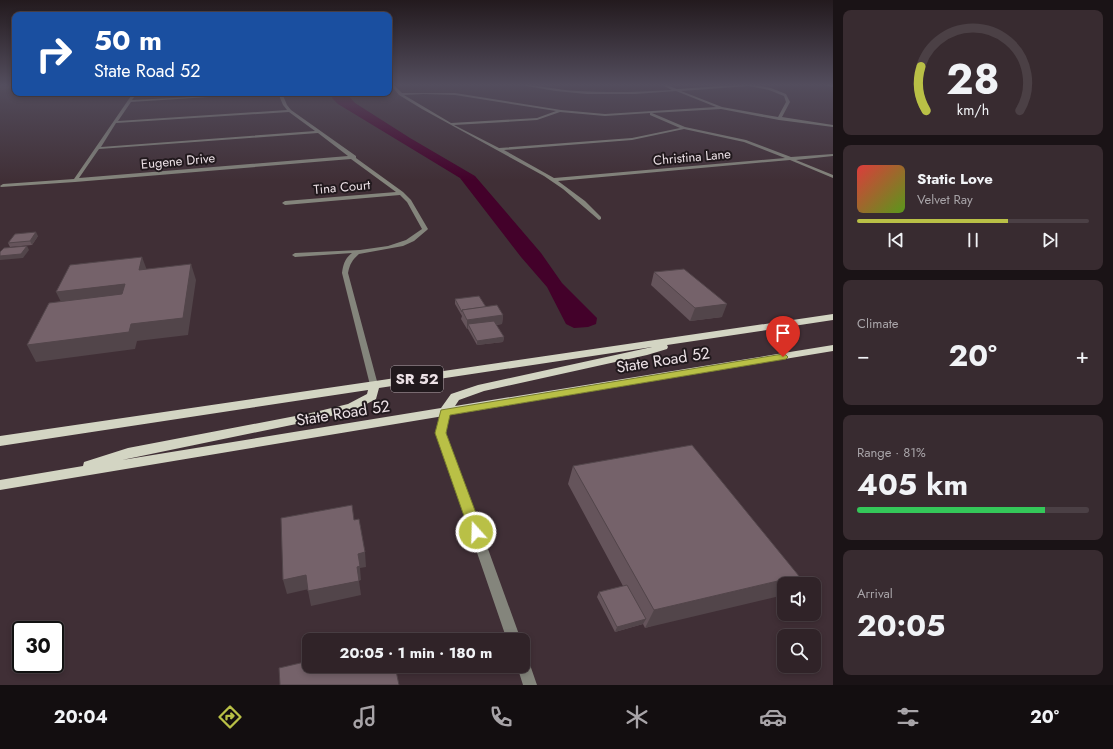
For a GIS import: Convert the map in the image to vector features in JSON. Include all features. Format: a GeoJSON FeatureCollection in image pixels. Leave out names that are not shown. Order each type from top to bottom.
{"type":"FeatureCollection","features":[{"type":"Feature","properties":{"kind":"main road","name":"State Road 52"},"geometry":{"type":"LineString","coordinates":[[0,441],[833,317]]}},
{"type":"Feature","properties":{"kind":"main road"},"geometry":{"type":"LineString","coordinates":[[445,412],[455,397],[482,388],[647,352],[696,337]]}},
{"type":"Feature","properties":{"kind":"main road","name":"State Road 52"},"geometry":{"type":"LineString","coordinates":[[0,485],[833,348]]}},
{"type":"Feature","properties":{"kind":"main road"},"geometry":{"type":"LineString","coordinates":[[62,476],[128,453],[311,417],[351,407],[372,396],[374,386]]}},
{"type":"Feature","properties":{"kind":"street"},"geometry":{"type":"LineString","coordinates":[[75,180],[119,116]]}},
{"type":"Feature","properties":{"kind":"street"},"geometry":{"type":"LineString","coordinates":[[115,122],[211,116]]}},
{"type":"Feature","properties":{"kind":"street"},"geometry":{"type":"LineString","coordinates":[[294,255],[365,250],[395,246],[413,240],[425,229],[409,201],[401,193],[297,116]]}},
{"type":"Feature","properties":{"kind":"street"},"geometry":{"type":"LineString","coordinates":[[437,116],[498,150],[533,167],[588,205],[599,218]]}},
{"type":"Feature","properties":{"kind":"street"},"geometry":{"type":"LineString","coordinates":[[450,124],[537,119],[546,116]]}},
{"type":"Feature","properties":{"kind":"street"},"geometry":{"type":"LineString","coordinates":[[657,116],[684,128],[745,141],[833,177]]}},
{"type":"Feature","properties":{"kind":"street"},"geometry":{"type":"LineString","coordinates":[[763,116],[833,126]]}},
{"type":"Feature","properties":{"kind":"street"},"geometry":{"type":"LineString","coordinates":[[498,150],[632,139],[684,128]]}},
{"type":"Feature","properties":{"kind":"street"},"geometry":{"type":"LineString","coordinates":[[98,148],[320,132]]}},
{"type":"Feature","properties":{"kind":"street","name":"Christina Lane"},"geometry":{"type":"LineString","coordinates":[[553,180],[833,155]]}},
{"type":"Feature","properties":{"kind":"street","name":"Eugene Drive"},"geometry":{"type":"LineString","coordinates":[[3,186],[354,157]]}},
{"type":"Feature","properties":{"kind":"street","name":"Tina Court"},"geometry":{"type":"LineString","coordinates":[[285,203],[401,193]]}},
{"type":"Feature","properties":{"kind":"street"},"geometry":{"type":"LineString","coordinates":[[365,250],[353,254],[346,262],[345,273],[374,386]]}},
{"type":"Feature","properties":{"kind":"street"},"geometry":{"type":"LineString","coordinates":[[445,412],[441,433],[512,633]]}},
{"type":"Feature","properties":{"kind":"street"},"geometry":{"type":"LineString","coordinates":[[526,673],[530,685]]}},
{"type":"Feature","properties":{"kind":"shaded area"},"geometry":{"type":"Polygon","coordinates":[[[358,116],[375,116],[475,176],[541,253],[562,283],[597,318],[596,324],[588,327],[574,328],[566,324],[547,287],[521,257],[460,178],[358,116]]]}},
{"type":"Feature","properties":{"kind":"building"},"geometry":{"type":"Polygon","coordinates":[[[36,232],[30,241],[8,243],[15,234],[36,232]]]}},
{"type":"Feature","properties":{"kind":"building"},"geometry":{"type":"Polygon","coordinates":[[[27,246],[21,254],[0,256],[0,252],[4,248],[27,246]]]}},
{"type":"Feature","properties":{"kind":"building"},"geometry":{"type":"Polygon","coordinates":[[[142,257],[139,270],[191,264],[183,318],[131,324],[129,332],[27,345],[49,303],[122,294],[125,284],[56,292],[70,265],[142,257]]]}},
{"type":"Feature","properties":{"kind":"building"},"geometry":{"type":"Polygon","coordinates":[[[684,269],[727,304],[695,308],[654,272],[684,269]]]}},
{"type":"Feature","properties":{"kind":"building"},"geometry":{"type":"Polygon","coordinates":[[[479,296],[486,307],[462,310],[462,312],[455,299],[479,296]]]}},
{"type":"Feature","properties":{"kind":"building"},"geometry":{"type":"Polygon","coordinates":[[[497,305],[503,315],[467,320],[462,310],[497,305]]]}},
{"type":"Feature","properties":{"kind":"building"},"geometry":{"type":"Polygon","coordinates":[[[494,321],[504,337],[477,341],[468,324],[494,321]]]}},
{"type":"Feature","properties":{"kind":"building"},"geometry":{"type":"Polygon","coordinates":[[[692,445],[799,576],[777,577],[777,581],[654,610],[573,466],[692,445]]]}},
{"type":"Feature","properties":{"kind":"building"},"geometry":{"type":"Polygon","coordinates":[[[352,505],[354,520],[359,519],[365,552],[358,554],[360,566],[357,567],[359,581],[308,591],[306,575],[283,580],[281,518],[352,505]]]}},
{"type":"Feature","properties":{"kind":"building"},"geometry":{"type":"Polygon","coordinates":[[[627,585],[646,619],[617,627],[599,592],[627,585]]]}},
{"type":"Feature","properties":{"kind":"building"},"geometry":{"type":"Polygon","coordinates":[[[302,663],[302,673],[396,673],[399,685],[280,685],[279,668],[302,663]]]}},
{"type":"Feature","properties":{"kind":"route"},"geometry":{"type":"LineString","coordinates":[[476,532],[441,433],[445,412],[783,357]]}}]}
